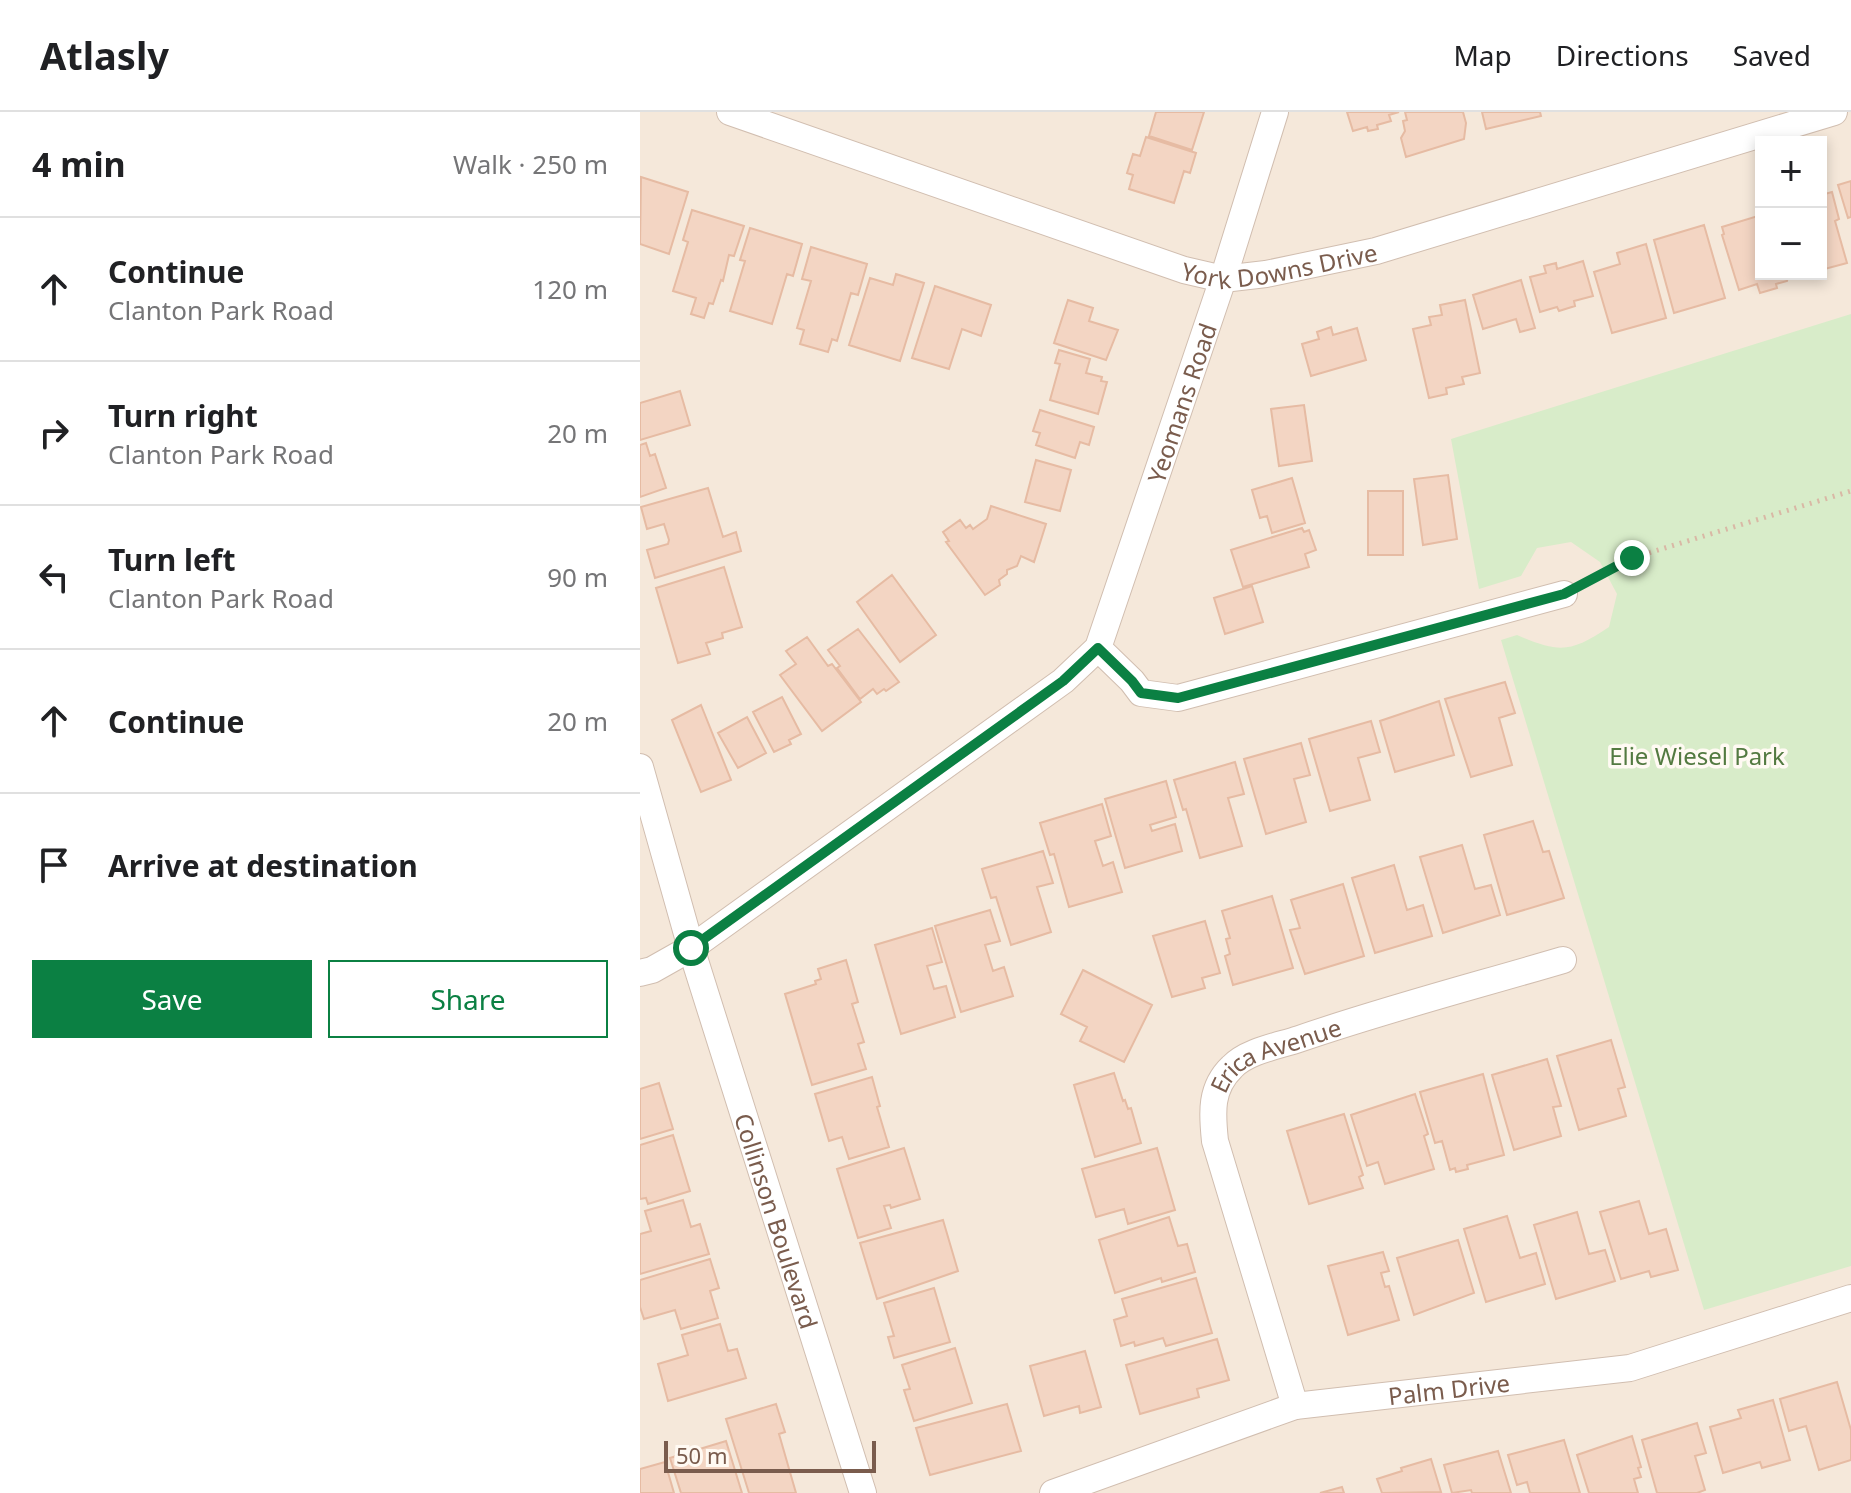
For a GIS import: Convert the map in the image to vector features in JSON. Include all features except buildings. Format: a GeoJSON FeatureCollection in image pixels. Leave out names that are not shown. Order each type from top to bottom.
{"type":"FeatureCollection","features":[{"type":"Feature","properties":{"kind":"street","name":"York Downs Drive"},"geometry":{"type":"LineString","coordinates":[[730,112],[1184,270],[1223,279],[1266,274],[1376,251],[1834,112]]}},
{"type":"Feature","properties":{"kind":"street","name":"Yeomans Road"},"geometry":{"type":"LineString","coordinates":[[1098,648],[1223,279],[1275,112]]}},
{"type":"Feature","properties":{"kind":"street"},"geometry":{"type":"LineString","coordinates":[[640,973],[652,970],[691,948],[1063,681],[1098,648],[1141,693],[1178,698],[1564,594]]}},
{"type":"Feature","properties":{"kind":"street","name":"Collinson Boulevard"},"geometry":{"type":"LineString","coordinates":[[640,767],[691,948],[863,1493]]}},
{"type":"Feature","properties":{"kind":"street","name":"Erica Avenue"},"geometry":{"type":"LineString","coordinates":[[1295,1406],[1215,1141],[1211,1107],[1220,1081],[1233,1065],[1259,1052],[1563,960]]}},
{"type":"Feature","properties":{"kind":"street","name":"Palm Drive"},"geometry":{"type":"LineString","coordinates":[[1053,1493],[1295,1406],[1630,1368],[1851,1298]]}},
{"type":"Feature","properties":{"kind":"path"},"geometry":{"type":"LineString","coordinates":[[1564,594],[1632,558],[1851,491]]}},
{"type":"Feature","properties":{"kind":"shaded area"},"geometry":{"type":"Polygon","coordinates":[[[640,112],[1851,112],[1851,1493],[640,1493],[640,112]]]}},
{"type":"Feature","properties":{"kind":"green space","name":"Elie Wiesel Park"},"geometry":{"type":"Polygon","coordinates":[[[1851,314],[1851,1266],[1704,1310],[1501,640],[1517,635],[1544,645],[1574,646],[1609,627],[1617,594],[1600,562],[1571,542],[1537,548],[1521,576],[1479,589],[1451,439],[1851,314]]]}},
{"type":"Feature","properties":{"kind":"route"},"geometry":{"type":"LineString","coordinates":[[691,948],[1063,681],[1098,648],[1141,693],[1178,698],[1564,594],[1632,558]]}}]}
